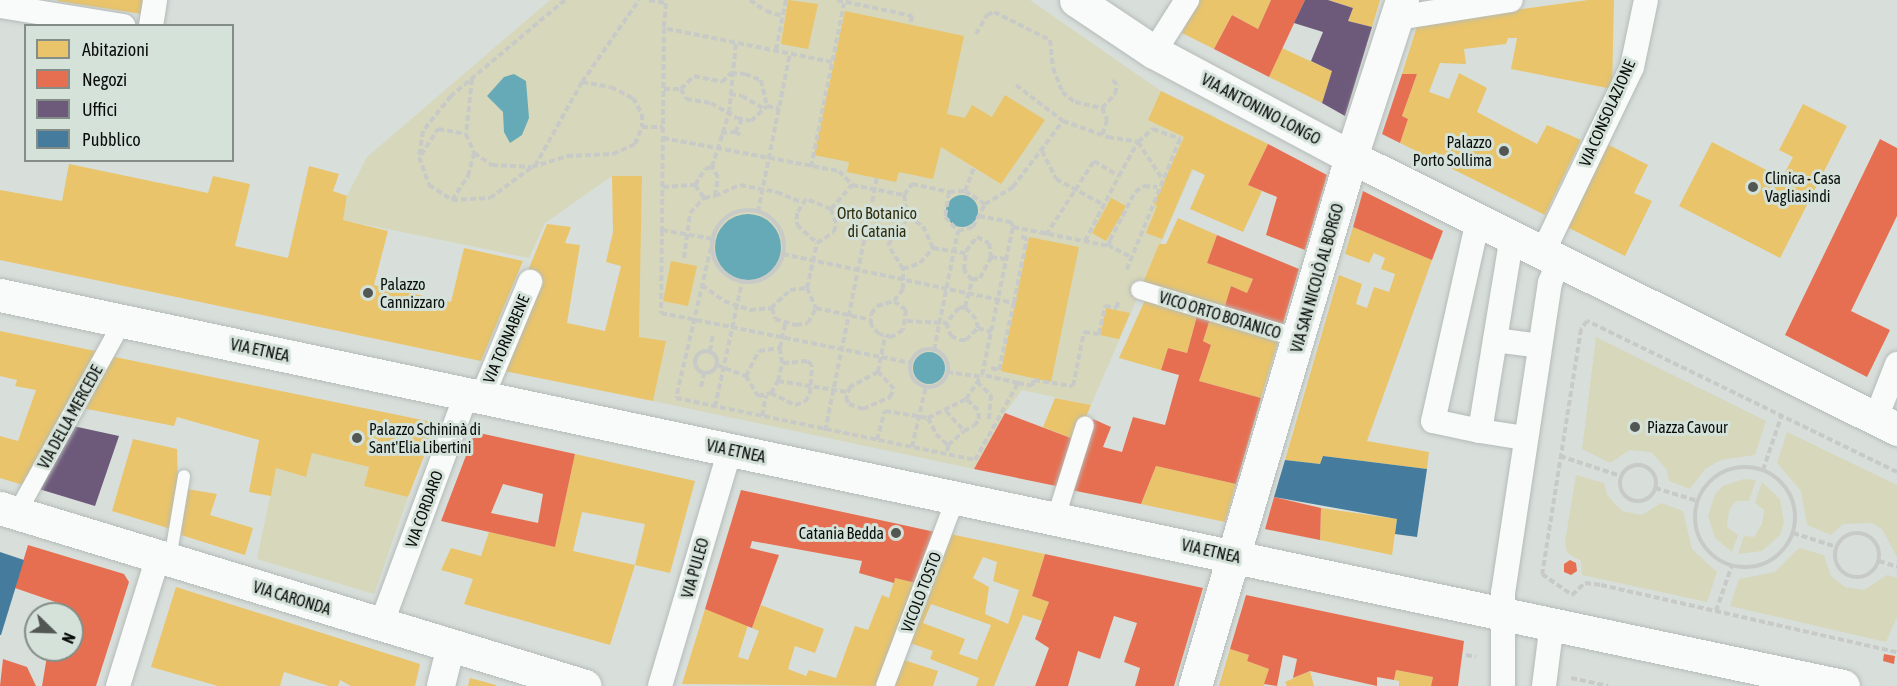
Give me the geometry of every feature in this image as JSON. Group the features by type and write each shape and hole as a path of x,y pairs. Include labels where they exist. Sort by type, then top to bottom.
{"main road":[{"name":"VIA ANTONINO LONGO","path":"1076,0 1154,52 1351,157 1887,423"},
{"name":"VIA SAN NICOLÒ AL BORGO","path":"1195,686 1300,339 1351,157 1400,9"},
{"name":"VIA ETNEA","path":"0,295 1056,517 1843,686"},
{"name":"VIA CARONDA","path":"8,511 585,686"}],"street":[{"path":"151,24 155,0"},
{"path":"1154,52 1187,0"},
{"path":"1400,9 1511,0"},
{"name":"VIA CONSOLAZIONE","path":"1503,686 1503,593 1550,283 1551,256 1557,221 1632,67 1646,0"},
{"path":"0,6 111,24"},
{"path":"1465,213 1467,269 1433,422 1525,438"},
{"path":"1480,430 1512,236"},
{"path":"1467,269 1504,282"},
{"name":"VIA TORNABENE","path":"474,395 530,282"},
{"name":"VICO ORTO BOTANICO","path":"1140,290 1300,339"},
{"name":"VIA DELLA MERCEDE","path":"8,511 123,321"},
{"path":"1495,340 1540,346"},
{"path":"1887,423 1888,387 1897,363"},
{"name":"VIA CORDARO","path":"381,625 474,395"},
{"path":"1056,517 1085,425"},
{"name":"VIA PULEO","path":"660,686 730,449"},
{"name":"VICOLO TOSTO","path":"885,686 956,497"},
{"path":"118,686 164,558"},
{"path":"1552,623 1554,681"},
{"path":"441,686 451,646"}],"lane":[{"path":"164,558 184,476"}],"path":[{"path":"565,0 451,96 423,131 419,157 429,185 452,200 490,198 533,167 567,156 613,154 635,144 642,128 642,114 633,98 611,87 582,82"},
{"path":"533,167 582,82 639,0"},
{"path":"650,0 666,3 661,313 911,363"},
{"path":"750,0 766,11 782,16"},
{"path":"776,50 786,0"},
{"path":"837,0 912,16 910,25"},
{"path":"811,167 844,3"},
{"path":"976,34 987,15 994,12 1018,27 1036,31 1050,40 1053,68 1062,92 1075,102 1102,108"},
{"path":"664,28 832,63"},
{"path":"716,196 718,177 712,167 716,148 729,113 731,73 736,43"},
{"path":"758,212 790,54"},
{"path":"664,89 681,89 694,76 722,82 731,73"},
{"path":"731,73 761,80 765,107"},
{"path":"472,79 466,134 474,153 492,165 533,167"},
{"path":"1102,108 1115,94 1117,84 1112,80"},
{"path":"1016,85 1063,121 1102,135 1138,142 1162,177"},
{"path":"681,89 686,99 711,103 742,119 751,121 765,107"},
{"path":"730,94 749,99 765,107 779,109"},
{"path":"1102,108 1107,120 1102,135"},
{"path":"735,132 742,119"},
{"path":"958,231 973,227 985,204 1013,187 1063,121"},
{"path":"642,128 663,127"},
{"path":"419,157 438,129 466,134"},
{"path":"1084,241 1138,142 1153,129 1180,139 1129,256 1125,274"},
{"path":"722,133 735,132 743,136"},
{"path":"663,138 839,171 852,185 904,195"},
{"path":"1041,150 1056,179 1076,187 1104,205"},
{"path":"452,200 468,176 474,153"},
{"path":"1046,235 1094,161 1119,176"},
{"path":"695,186 705,169 712,167"},
{"path":"965,191 974,168"},
{"path":"823,438 877,178"},
{"path":"894,301 906,310 907,321 898,334 885,336 875,330 871,320 877,306 894,301 903,289 903,269 888,245 908,217 904,195 912,184 949,192 965,191 985,204"},
{"path":"684,258 690,213 704,198 716,196 740,185 763,189 801,202 806,200 831,209"},
{"path":"831,209 852,185"},
{"path":"663,187 695,186"},
{"path":"695,186 704,198"},
{"path":"1108,246 1135,192 1144,186 1157,188"},
{"path":"949,192 945,217 958,231"},
{"path":"801,202 797,225 817,243"},
{"path":"816,308 807,288 817,243 834,232 836,223 831,209"},
{"path":"713,239 715,262 731,279 742,282 764,279 773,273 783,254 782,233 768,216 758,212 733,213 720,224 713,239 676,398 975,460 991,421 1018,383"},
{"path":"885,411 928,418 946,411 954,402 966,399 980,378 992,332 1013,227 1011,222 979,216"},
{"path":"908,217 923,226 933,248"},
{"path":"1013,227 1108,246 1129,256"},
{"path":"662,230 713,239"},
{"path":"934,350 958,231"},
{"path":"976,237 990,243 991,256 980,278 972,280 964,270 966,253 976,237"},
{"path":"991,368 999,370 1027,238 1022,237"},
{"path":"933,248 966,253"},
{"path":"903,269 920,263 933,248"},
{"path":"783,254 1014,303"},
{"path":"991,256 1006,259"},
{"path":"965,307 972,280"},
{"path":"716,407 742,282"},
{"path":"702,285 724,301 750,310 771,308 790,290 807,288"},
{"path":"947,372 1032,386 1034,380 1073,386 1084,332 1099,334 1106,306 1117,308 1121,291"},
{"path":"946,323 959,308 965,307"},
{"path":"965,307 976,319 978,328"},
{"path":"771,308 775,319 785,324 808,323 816,308"},
{"path":"816,308 871,320"},
{"path":"907,321 946,323"},
{"path":"1897,472 1587,321 1581,329 1542,574 1572,595 1585,582 1897,652"},
{"path":"946,323 951,336 960,340 966,340 978,328"},
{"path":"762,416 768,394 778,381 782,363 780,348 785,324"},
{"path":"978,328 992,332"},
{"path":"713,334 710,351 717,365"},
{"path":"778,381 847,392 878,372 885,336"},
{"path":"746,376 759,351 780,348"},
{"path":"922,350 934,350 943,356 947,372 937,385 926,386 912,376 911,363 922,350"},
{"path":"704,373 696,367 695,361 700,352 710,351"},
{"path":"685,359 695,361"},
{"path":"701,387 704,373 717,365 724,366 746,376 758,396 768,394 795,405 805,402 812,365 807,361 782,363"},
{"path":"847,392 849,405 856,409 881,404 894,389 878,372"},
{"path":"980,378 991,395 991,421"},
{"path":"912,447 926,386"},
{"path":"966,399 978,410 979,419"},
{"path":"877,440 885,411 881,404"},
{"path":"946,411 964,431"},
{"path":"1763,470 1780,417"},
{"path":"928,418 936,434 948,445"},
{"path":"947,454 948,445 979,419 991,421"},
{"path":"1560,456 1621,476"},
{"path":"1646,466 1654,476 1655,488 1644,500 1632,500 1620,488 1621,476 1628,467 1646,466"},
{"path":"1730,469 1763,470 1787,489 1794,503 1793,533 1775,557 1747,567 1732,565 1706,548 1698,535 1695,519 1698,501 1715,476 1730,469"},
{"path":"1655,488 1698,501"},
{"path":"1793,533 1837,547"},
{"path":"1853,534 1867,536 1878,546 1879,561 1871,573 1851,576 1836,562 1837,547 1853,534"},
{"path":"1879,561 1897,567"},
{"path":"1716,611 1732,565"},
{"path":"1554,681 1608,686"}],"green space":[{"name":"Orto Botanico di Catania","path":"550,0 1030,0 1161,91 1216,117 1091,405 1022,390 1005,413 974,469 653,401 666,341 639,337 642,176 612,176 545,223 529,258 343,220 347,196 367,157"},
{"path":"1596,337 1766,421 1755,455 1721,460 1705,469 1690,489 1669,481 1667,470 1651,452 1630,450 1610,463 1582,449"},
{"path":"1787,432 1897,485 1897,557 1882,529 1872,523 1843,524 1831,535 1807,525 1801,491 1777,463"},
{"path":"312,453 369,467 364,486 408,497 374,594 257,559 276,468 306,477"},
{"path":"1576,475 1604,483 1607,495 1622,511 1642,515 1661,503 1683,511 1692,549 1717,572 1707,602 1582,575 1581,561 1567,553 1565,542"},
{"path":"1744,479 1756,480 1749,501 1736,501 1729,510 1727,527 1738,535 1732,552 1715,538 1708,516 1715,494 1723,486"},
{"path":"1762,482 1780,499 1784,523 1780,535 1762,551 1738,554 1744,536 1754,537 1762,524 1764,510 1755,503"},
{"path":"1799,548 1824,555 1831,576 1845,587 1864,590 1887,575 1897,578 1897,617 1886,642 1730,606 1739,579 1775,572"}],"water":[{"path":"514,74 526,81 529,118 522,135 510,143 504,132 503,112 487,96 504,77"},
{"path":"962,195 973,200 978,211 973,222 962,227 951,222 946,211 951,200"},
{"path":"742,214 754,214 766,219 776,229 781,247 779,260 766,275 754,280 742,280 730,275 720,265 715,253 715,241 720,229 730,219"},
{"path":"929,352 940,357 945,368 940,379 929,384 918,379 913,368 918,357"}],"building: Abitazioni":[{"path":"143,0 142,14 57,1"},
{"path":"788,0 818,4 808,49 781,44"},
{"path":"1198,0 1271,0 1258,29 1232,15 1214,49 1182,33"},
{"path":"1329,0 1380,0 1372,27 1348,21 1353,8"},
{"path":"1588,0 1614,0 1612,89 1511,69 1517,38 1508,38 1506,44 1464,49 1466,64 1440,63 1429,92 1449,99 1459,73 1487,88 1477,112 1537,144 1547,125 1581,140 1545,215 1400,143 1408,119 1402,116 1417,74 1402,74 1418,23"},
{"path":"845,11 964,36 947,114 965,118 972,105 992,117 1005,95 1045,120 1001,184 941,147 933,179 899,172 896,182 847,172 849,162 814,155"},
{"path":"1282,48 1332,71 1322,103 1269,77"},
{"path":"1161,91 1268,144 1248,185 1262,191 1243,232 1190,209 1205,175 1192,169 1162,239 1146,233 1157,206 1154,204 1184,137 1148,120"},
{"name":"Clinica - Casa Vagliasindi","path":"1803,104 1847,126 1780,258 1679,206 1712,142 1782,178 1793,157 1779,150"},
{"path":"1607,144 1648,165 1634,193 1652,201 1625,256 1567,227"},
{"path":"69,164 208,193 213,176 250,184 235,246 288,258 309,166 339,174 333,191 347,196 343,220 388,231 374,285 451,302 464,248 523,261 481,361 0,260 0,190 62,201"},
{"path":"612,176 642,176 639,337 666,341 653,401 499,370 527,273 547,224 571,227 565,243 580,245 567,323 605,331 621,266 606,262 613,232"},
{"path":"1111,198 1126,206 1106,241 1092,233"},
{"path":"1178,218 1217,235 1207,263 1253,279 1247,293 1231,286 1224,309 1143,283 1159,244 1166,244"},
{"path":"1353,227 1432,260 1367,441 1429,452 1427,469 1323,456 1320,464 1285,460 1339,275 1362,284 1356,304 1367,308 1374,287 1389,292 1395,274 1381,269 1385,258 1374,253 1369,263 1345,254"},
{"path":"1029,237 1079,247 1051,382 1001,371"},
{"path":"671,261 697,266 688,306 663,301"},
{"path":"1145,300 1197,316 1187,353 1168,348 1161,370 1119,358"},
{"path":"1106,308 1130,313 1119,339 1100,335"},
{"path":"1210,319 1278,341 1261,398 1199,381 1211,345 1203,341"},
{"path":"0,331 100,352 23,485 0,478 0,436 18,441 36,390 15,386 17,380 0,376"},
{"path":"110,356 437,423 408,497 364,486 369,467 312,453 306,477 276,468 271,496 249,492 259,440 177,417 174,426 82,408"},
{"path":"1055,398 1091,405 1076,440 1043,427"},
{"path":"133,439 177,449 178,483 171,529 112,511"},
{"path":"575,454 695,481 670,573 635,565 610,645 464,604 473,579 441,570 451,548 481,556 489,532 555,547","holes":["582,512 645,524 635,565 573,551"]},
{"path":"1156,466 1236,484 1225,522 1141,504"},
{"path":"187,489 217,494 210,515 253,528 245,555 181,535"},
{"path":"1321,508 1397,519 1392,555 1320,540"},
{"path":"950,534 1045,554 1032,596 1049,602 1042,621 1023,615 994,686 976,686 979,678 930,659 933,651 910,643","holes":["983,557 997,562 993,581 1019,590 1008,624 985,614 989,587 973,578","931,604 991,625 977,660 959,654 965,639 923,623"]},
{"path":"895,578 916,583 878,686 682,684 705,609 748,625 738,657 748,660 759,631 752,628 761,605 824,629 815,653 795,646 788,669 806,676 809,670 836,678 855,626 868,630 882,595 889,598"},
{"path":"176,587 420,664 415,686 351,686 340,680 338,686 329,686 284,672 280,686 218,686 151,667"},
{"path":"1230,649 1249,655 1247,661 1269,669 1264,686 1219,686"},
{"path":"904,660 938,671 933,686 894,686"},
{"path":"1396,670 1433,677 1431,686 1399,686 1399,681 1394,680"},
{"path":"1310,671 1314,686 1287,686 1285,682"},
{"path":"470,678 496,685 496,686 468,686"}],"building: Negozi":[{"path":"1271,0 1305,0 1269,77 1214,49 1232,15 1258,29"},
{"path":"1402,74 1417,74 1402,116 1408,119 1400,143 1382,134"},
{"path":"1880,139 1897,148 1897,216 1851,311 1890,330 1867,377 1785,335"},
{"path":"1268,144 1327,175 1305,250 1266,235 1277,197 1248,185"},
{"path":"1363,191 1443,231 1432,260 1353,227"},
{"path":"1217,235 1299,269 1282,327 1224,309 1231,286 1247,293 1253,279 1207,263"},
{"path":"1197,316 1210,319 1203,341 1211,345 1199,381 1261,398 1236,484 1156,466 1141,504 1071,490 1093,419 1111,427 1103,447 1122,452 1133,417 1165,425 1179,375 1161,370 1168,348 1187,353"},
{"path":"1005,413 1076,440 1061,487 974,469"},
{"path":"475,432 575,454 555,547 441,521","holes":["503,484 543,494 538,523 491,513"]},
{"path":"741,490 935,532 916,583 895,578 894,583 859,573 862,561 752,541 750,548 779,555 752,628 705,609"},
{"path":"1274,497 1321,508 1320,540 1265,529"},
{"path":"28,545 124,574 129,582 96,686 42,686 46,662 84,662 84,602 55,602 15,588"},
{"path":"1045,554 1203,588 1174,686 1135,686 1140,668 1124,662 1137,623 1114,616 1100,659 1078,651 1068,686 1035,686 1049,648 1035,639 1049,602 1032,596"},
{"path":"1570,560 1576,563 1577,571 1571,575 1564,572 1564,564"},
{"path":"1246,595 1464,641 1458,686 1431,686 1433,677 1396,670 1394,680 1377,677 1377,686 1310,671 1293,678 1297,659 1283,655 1277,686 1264,684 1269,669 1247,661 1249,655 1230,649"},
{"path":"1884,654 1895,656 1894,664 1883,661"},
{"path":"3,659 27,667 36,686 0,686"}],"building: Uffici":[{"path":"1305,0 1328,0 1353,8 1348,21 1372,27 1345,116 1322,103 1332,71 1311,61 1323,32 1294,23"},
{"path":"73,426 119,436 95,506 39,489"}],"building: Pubblico":[{"path":"1323,456 1427,469 1417,537 1395,534 1397,519 1274,497 1285,460 1320,464"},
{"path":"0,552 24,560 1,635 0,635"}],"place":[{"name":"Palazzo Porto Sollima","path":"1504,151"},
{"name":"Clinica - Casa Vagliasindi","path":"1753,187"},
{"name":"Palazzo Cannizzaro","path":"368,293"},
{"name":"Piazza Cavour","path":"1635,427"},
{"name":"Palazzo Schininà di Sant'Elia Libertini","path":"357,438"},
{"name":"Catania Bedda","path":"896,533"}]}
